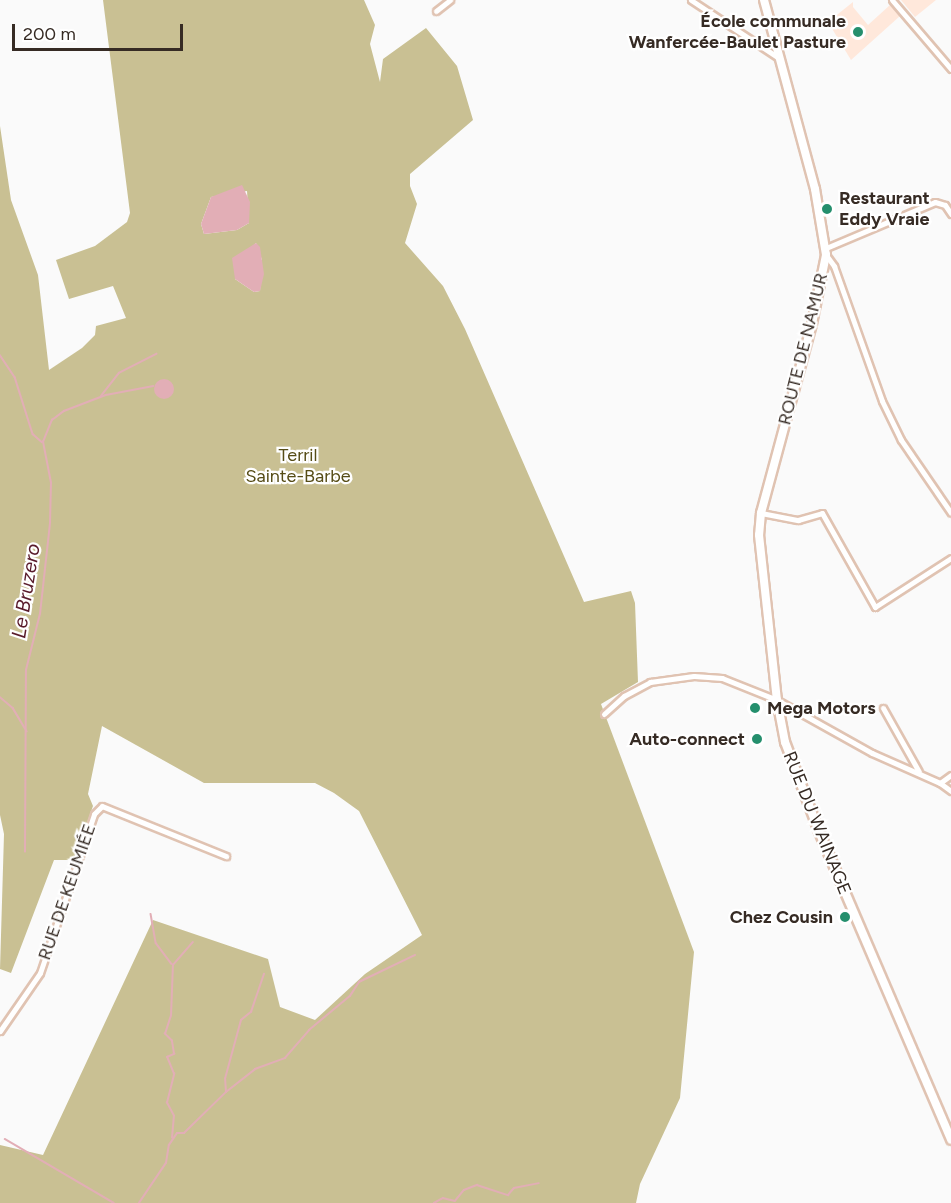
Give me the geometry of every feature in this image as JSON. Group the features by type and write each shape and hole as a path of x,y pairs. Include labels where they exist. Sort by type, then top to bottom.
{"main road":[{"name":"ROUTE DE NAMUR","path":"764,0 815,189 826,251 812,324 761,513 759,535 769,630"},
{"name":"RUE DU WAINAGE","path":"769,630 777,700 785,742 818,829 951,1140"}],"street":[{"path":"436,11 450,0"},
{"path":"691,0 779,58"},
{"path":"892,0 951,69"},
{"path":"951,214 945,205 935,202 826,251 834,266 851,321 891,420 951,513"},
{"path":"761,513 798,520 822,513 875,608 951,558"},
{"path":"604,714 638,687 694,676 722,678 777,700 872,753 920,773 951,791"},
{"path":"883,708 920,773"},
{"path":"940,783 951,775"},
{"name":"RUE DE KEUMIÉE","path":"0,1031 39,973 94,814 102,806 226,856"}],"shaded area":[{"path":"901,0 936,0 915,17"},
{"name":"École communale Wanfercée-Baulet Pasture","path":"853,2 853,7 868,25 890,5 900,16 851,60 828,22"},
{"path":"242,185 250,202 249,223 237,230 204,234 201,224 211,197"},
{"path":"256,243 260,247 264,274 260,291 254,292 235,279 232,258"},
{"path":"160,379 168,379 174,385 174,393 168,399 160,399 154,393 154,385"}],"green space":[{"name":"Terril Sainte-Barbe","path":"103,0 364,0 375,25 370,44 380,82 383,59 426,28 457,66 473,120 410,174 410,186 417,204 405,243 443,286 465,329 584,602 631,591 635,603 638,682 601,704 694,952 680,1098 640,1184 636,1203 0,1203 0,1145 43,1155 153,920 268,959 280,1007 315,1020 365,974 422,935 359,811 334,793 315,783 204,783 102,726 88,794 93,806 74,860 54,860 11,973 0,969 4,834 0,815 0,126 11,200 38,275 49,370 82,348 95,335 96,326 126,318 113,286 69,299 56,260 95,246 127,222 130,213","holes":["247,191 249,223 237,230 204,234 201,224 211,197","256,243 262,260 260,291 254,292 235,279 235,265"]}],"waterway":[{"path":"101,396 119,373 156,354"},
{"path":"0,355 15,377 33,434 42,442"},
{"path":"43,442 52,420 64,411 106,395 153,386"},
{"name":"Le Bruzero","path":"25,852 26,670 40,614 50,523 51,483 43,442"},
{"path":"0,697 13,708 27,731"},
{"path":"151,914 156,943 172,964"},
{"path":"172,1138 174,1116 167,1103 174,1074 167,1057 174,1054 172,1041 165,1034 171,1016 173,965 193,942"},
{"path":"226,1092 255,1069 285,1058 309,1030 350,996 359,982 415,955"},
{"path":"139,1203 166,1163 169,1145 177,1133 184,1133 226,1092 225,1079 241,1020 251,1012 264,974"},
{"path":"5,1139 114,1203"},
{"path":"434,1203 443,1198 455,1201 464,1190 477,1185 508,1195 514,1188 539,1183"}],"place":[{"name":"École communale Wanfercée-Baulet Pasture","path":"858,32"},
{"name":"Restaurant Eddy Vraie","path":"827,209"},
{"name":"Mega Motors","path":"755,708"},
{"name":"Auto-connect","path":"757,739"},
{"name":"Chez Cousin","path":"845,917"}]}
